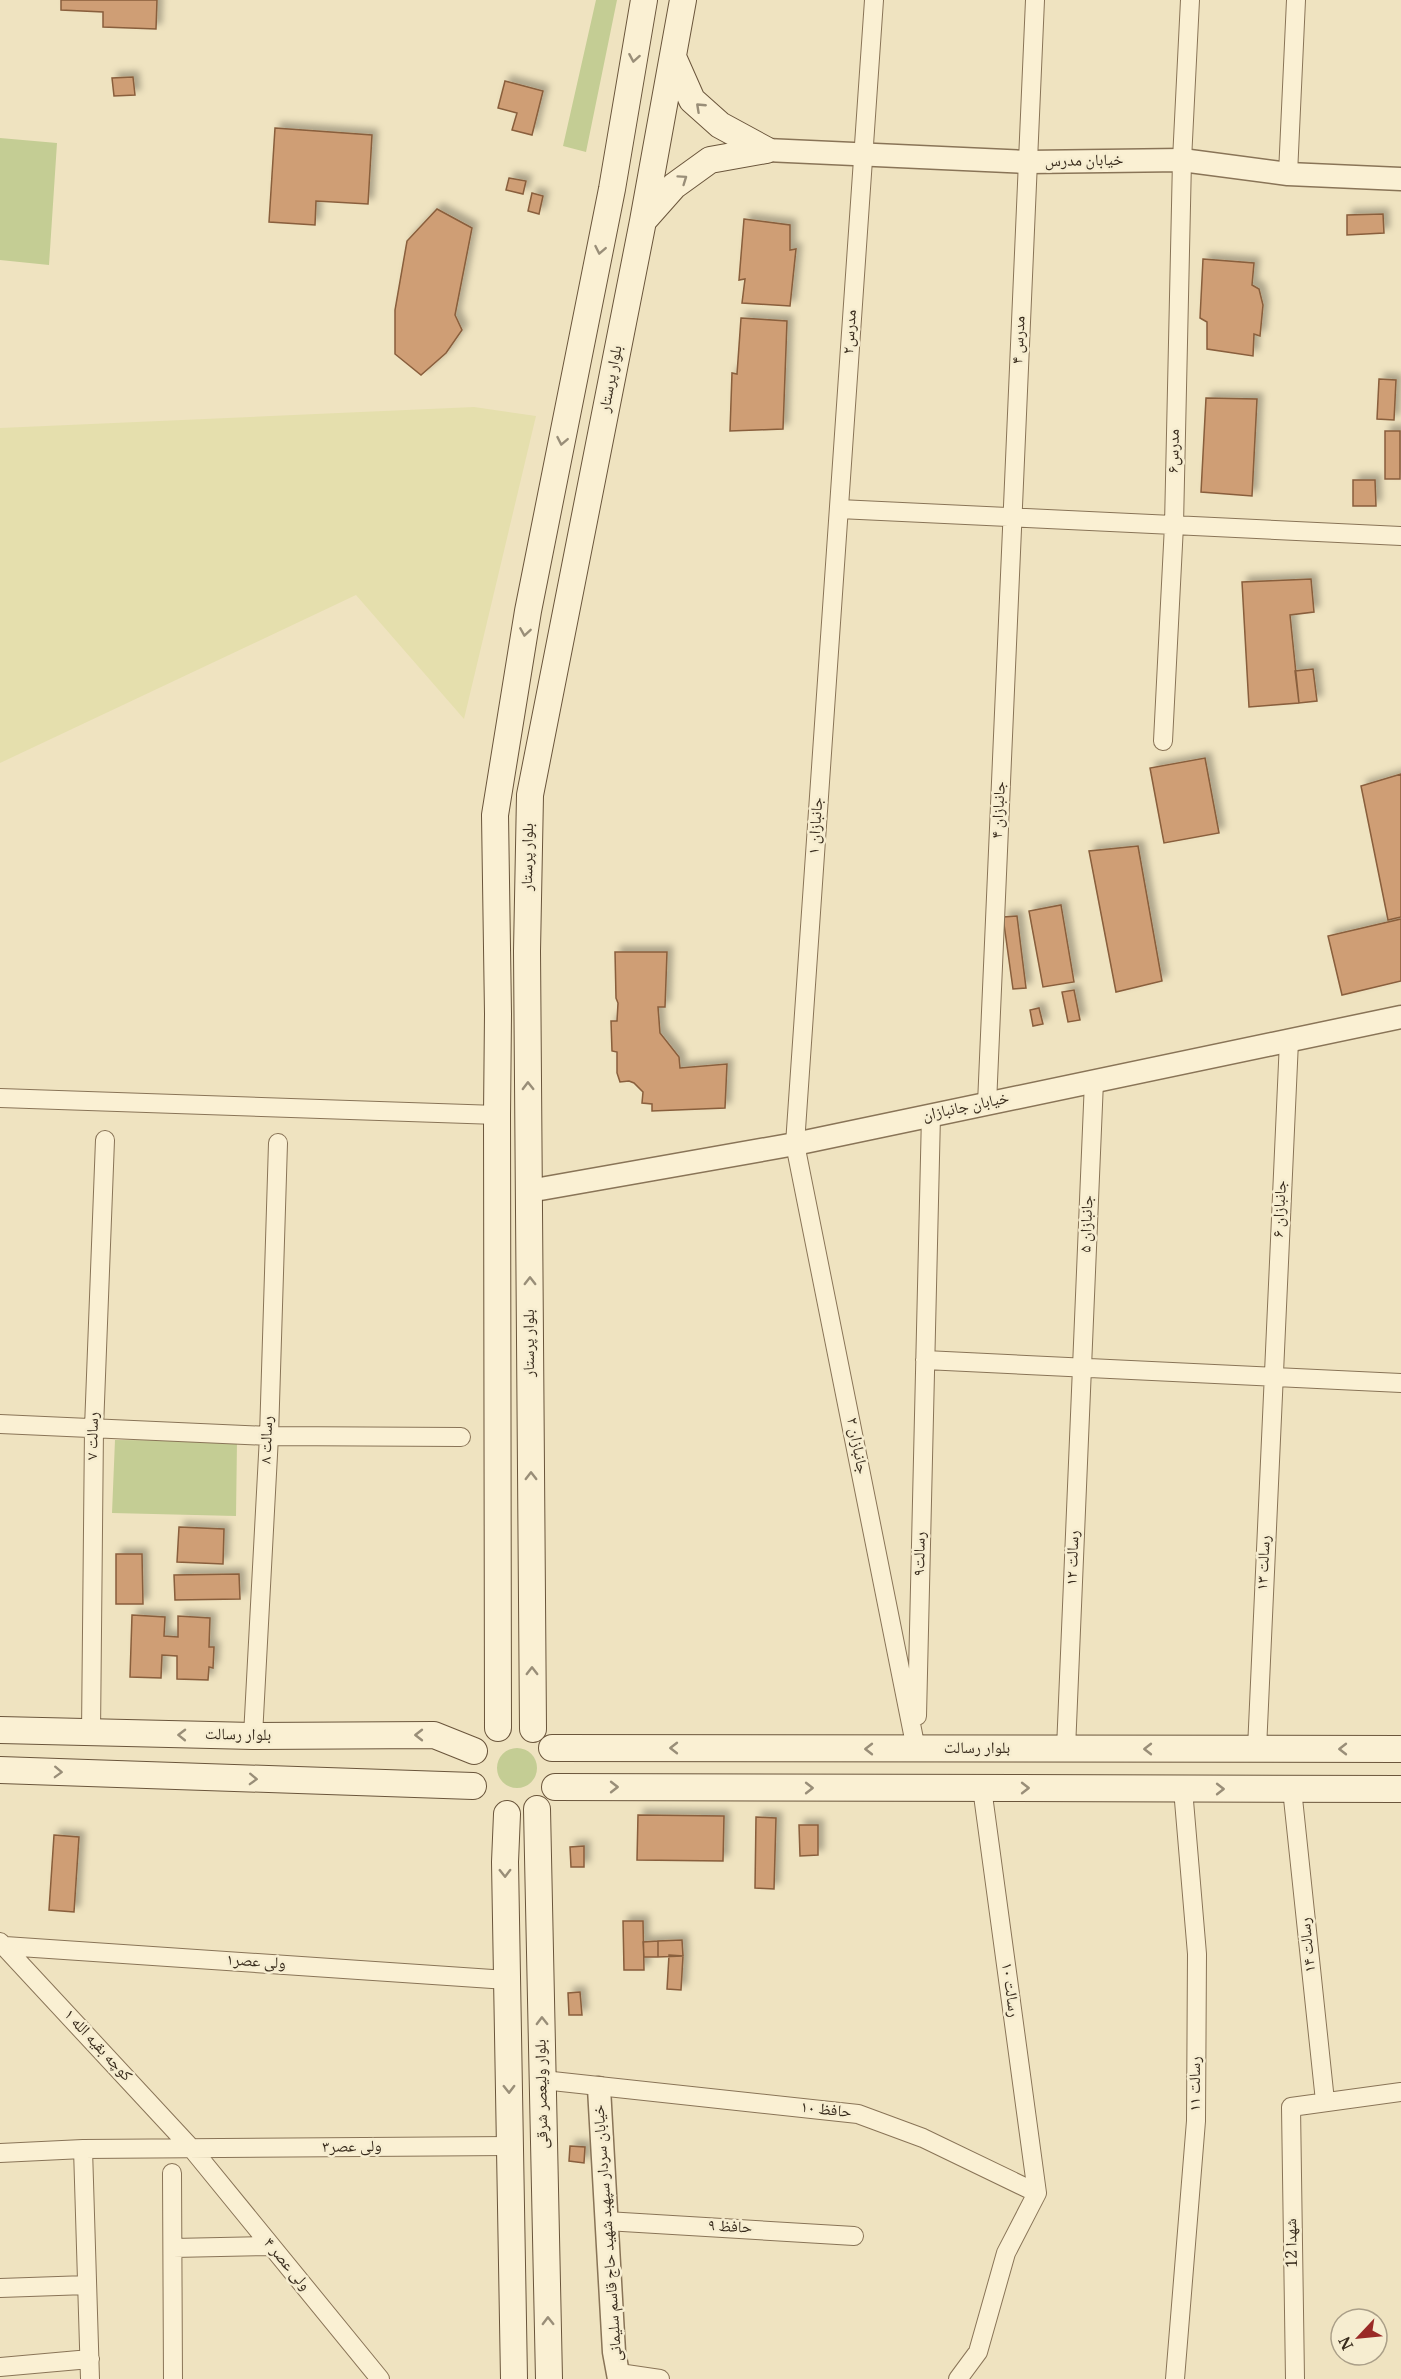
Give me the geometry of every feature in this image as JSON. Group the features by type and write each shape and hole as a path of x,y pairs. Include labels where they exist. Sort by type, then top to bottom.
{"main road":[{"name":"بلوار پرستار","path":"498,1728 496,1115 498,1014 495,815 528,611 612,189 644,0"},
{"name":"بلوار پرستار","path":"533,1729 528,1026 530,795 643,221 683,0"},
{"path":"673,57 693,100 720,125 766,150"},
{"path":"643,221 674,186 710,160 766,150"},
{"path":"498,1014 509,1015 528,1026"},
{"path":"516,1725 533,1729 547,1739 556,1754 559,1770 555,1787 537,1809 507,1814 483,1801 473,1786 470,1768 474,1751 484,1737 498,1728 516,1725"},
{"name":"بلوار رسالت","path":"0,1730 253,1736 434,1735 474,1751"},
{"name":"بلوار رسالت","path":"552,1748 1401,1749"},
{"path":"0,1770 473,1786"},
{"path":"555,1787 1401,1789"},
{"name":"بلوار ولیعصر شرقی","path":"537,1809 549,2379"},
{"name":"بلوار ولیعصر شرقی","path":"507,1814 505,1862 514,2379"}],"street":[{"name":"مدرس۲","path":"839,509 874,0"},
{"name":"مدرس ۴","path":"1013,517 1035,0"},
{"name":"مدرس۶","path":"1163,741 1174,525 1182,160 1190,0"},
{"path":"1288,174 1296,0"},
{"name":"خیابان مدرس","path":"766,150 1028,162 1182,160 1288,174 1401,179"},
{"path":"839,509 1401,536"},
{"name":"جانبازان ۱","path":"795,1144 839,509"},
{"name":"جانبازان ۴","path":"987,1104 1013,517"},
{"name":"خیابان جانبازان","path":"529,1191 795,1144 1401,1017"},
{"name":"جانبازان ۶","path":"1274,1377 1289,1041"},
{"name":"جانبازان ۵","path":"1082,1368 1094,1081"},
{"path":"0,1098 496,1115"},
{"name":"رسالت۹","path":"916,1749 931,1115"},
{"name":"رسالت ۷","path":"91,1733 94,1428 105,1140"},
{"name":"رسالت ۸","path":"253,1736 269,1436 278,1143"},
{"name":"جانبازان ۲","path":"795,1144 916,1749"},
{"path":"926,1360 1401,1383"},
{"name":"رسالت ۱۲","path":"1066,1749 1082,1368"},
{"name":"رسالت ۱۳","path":"1257,1749 1274,1377"},
{"path":"0,1424 269,1436 461,1437"},
{"name":"رسالت ۱۰","path":"982,1788 1037,2193"},
{"name":"رسالت ۱۱","path":"1175,2379 1196,2121 1197,1954 1183,1789"},
{"name":"رسالت ۱۴","path":"1293,1789 1325,2101"},
{"name":"ولی عصر۱","path":"2,1944 507,1980"},
{"name":"کوچه بقیه الله ۱","path":"2,1944 193,2150"},
{"name":"حافظ ۱۰","path":"543,2080 599,2088 858,2114 923,2138 1037,2193"},
{"name":"خیابان سردار سپهبد شهید حاج قاسم سلیمانی","path":"599,2088 614,2352 619,2376"},
{"path":"1325,2101 1401,2092"},
{"name":"شهدا 12","path":"1295,2379 1291,2107 1325,2101"},
{"name":"ولی عصر۳","path":"0,2153 83,2149 510,2146"},
{"path":"83,2149 90,2379"},
{"name":"ولی عصر ۴","path":"193,2150 270,2246 376,2371 380,2379"},
{"path":"172,2173 173,2379"},
{"path":"958,2379 978,2352 1006,2253 1037,2193"},
{"name":"حافظ ۹","path":"606,2221 854,2236"},
{"path":"173,2248 270,2246"},
{"path":"0,2288 87,2285"},
{"path":"0,2367 90,2359"},
{"path":"619,2376 660,2379"}],"shaded area":[{"path":"474,407 536,416 464,719 356,595 0,763 0,428"}],"green space":[{"path":"596,0 617,0 586,152 563,146"},
{"path":"0,138 57,143 49,265 0,260"},
{"path":"115,1440 237,1441 236,1516 112,1513"},
{"path":"517,1748 531,1754 537,1768 531,1782 517,1788 503,1782 497,1768 503,1754"}],"building":[{"path":"61,0 157,0 156,29 103,27 103,12 61,10"},
{"path":"133,77 135,95 114,96 112,78"},
{"path":"505,81 543,91 532,135 512,130 517,113 498,108"},
{"path":"275,128 372,135 368,204 316,201 315,225 269,222"},
{"path":"509,178 526,181 523,194 506,190"},
{"path":"532,193 543,196 539,214 528,211"},
{"path":"437,209 472,228 455,315 462,330 446,353 421,375 395,354 395,310 407,241"},
{"path":"1383,214 1384,233 1347,235 1347,215"},
{"path":"744,219 790,225 790,250 796,249 790,306 742,303 745,279 739,280"},
{"path":"1203,259 1254,263 1252,285 1259,289 1263,305 1260,336 1254,334 1253,356 1207,349 1207,322 1200,318"},
{"path":"741,318 787,321 783,429 730,431 732,373 737,374"},
{"path":"1379,379 1396,380 1394,420 1377,419"},
{"path":"1206,398 1257,399 1252,496 1201,492"},
{"path":"1385,431 1400,431 1400,479 1385,479"},
{"path":"1353,480 1375,480 1376,506 1353,506"},
{"path":"1311,579 1314,612 1290,615 1299,703 1249,707 1242,582"},
{"path":"1313,669 1317,701 1299,703 1295,671"},
{"path":"1205,758 1219,833 1164,843 1150,768"},
{"path":"1401,774 1401,917 1388,920 1361,786"},
{"path":"1138,846 1162,981 1116,992 1089,851"},
{"path":"1061,905 1074,982 1043,987 1029,911"},
{"path":"1017,916 1026,988 1013,989 1003,917"},
{"path":"1401,919 1401,981 1342,995 1328,936"},
{"path":"615,952 667,952 665,1007 658,1007 660,1033 679,1057 680,1068 727,1064 725,1108 652,1111 652,1104 642,1103 643,1092 634,1083 620,1082 617,1073 617,1052 612,1051 611,1021 617,1021 618,1003"},
{"path":"1074,990 1080,1020 1068,1022 1062,992"},
{"path":"1039,1008 1043,1024 1033,1026 1030,1010"},
{"path":"179,1527 224,1529 223,1564 177,1562"},
{"path":"116,1554 142,1554 143,1604 116,1604"},
{"path":"239,1574 240,1599 175,1600 174,1575"},
{"path":"132,1615 165,1617 164,1636 178,1637 178,1616 210,1618 209,1647 214,1647 213,1668 209,1667 208,1680 177,1679 177,1656 162,1655 161,1678 130,1677"},
{"path":"638,1815 724,1816 723,1861 637,1860"},
{"path":"756,1817 776,1818 774,1889 755,1888"},
{"path":"799,1825 818,1825 818,1855 800,1856"},
{"path":"54,1835 79,1837 74,1912 49,1910"},
{"path":"584,1846 584,1867 571,1867 570,1847"},
{"path":"623,1921 643,1921 644,1970 624,1970"},
{"path":"682,1940 683,1956 658,1957 658,1941"},
{"path":"658,1941 658,1957 644,1957 643,1942"},
{"path":"669,1955 683,1956 681,1990 667,1989"},
{"path":"580,1992 582,2015 569,2015 568,1993"},
{"path":"570,2146 585,2147 584,2163 569,2161"}]}
